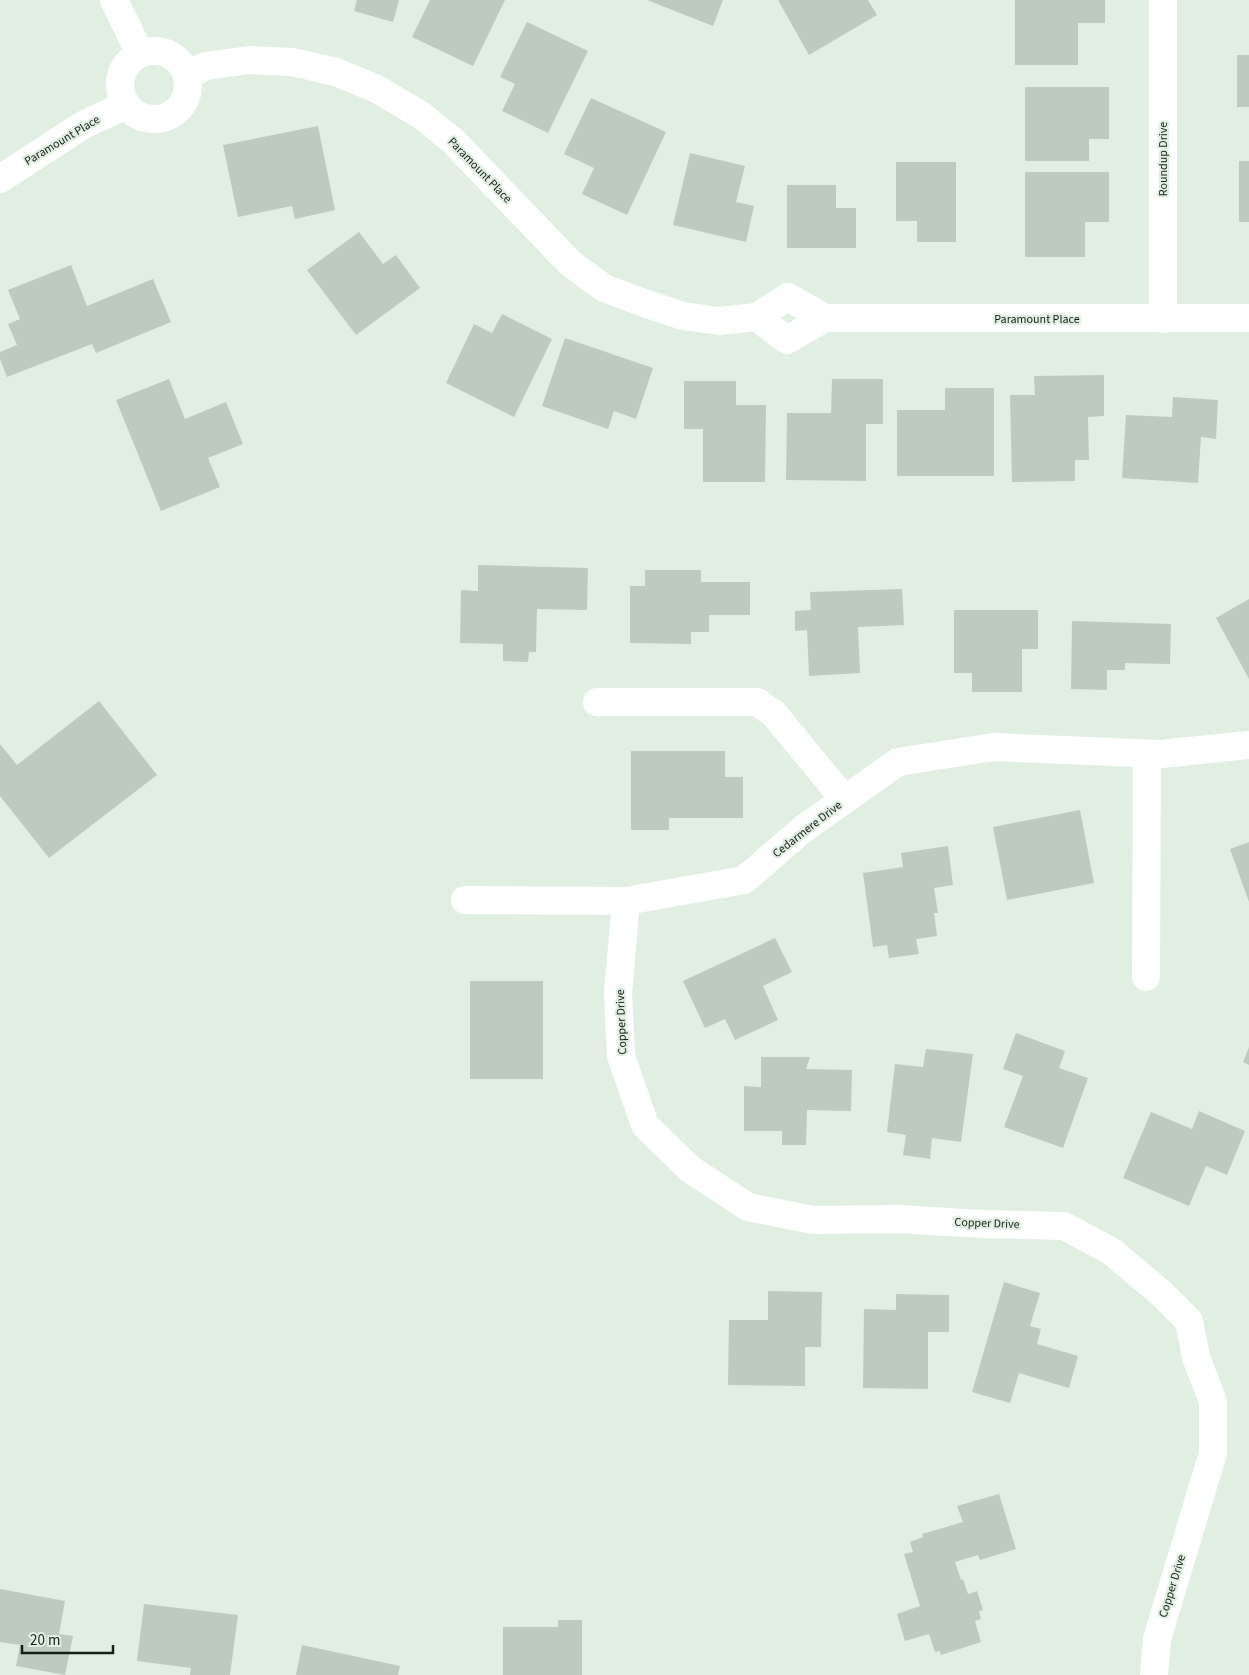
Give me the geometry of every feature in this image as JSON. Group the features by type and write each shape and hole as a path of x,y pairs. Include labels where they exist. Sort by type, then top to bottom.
{"street":[{"path":"114,0 140,54"},
{"name":"Roundup Drive","path":"1163,0 1163,319"},
{"path":"151,51 162,52 173,57 181,64 186,75 188,86 186,98 180,108 171,115 161,119 150,120 130,110 120,91 120,80 130,60 140,54 151,51"},
{"name":"Paramount Place","path":"186,75 206,66 250,60 292,62 336,72 377,89 421,115 453,141 570,263 604,288 683,316 719,321 756,317 788,297 825,318 1249,318"},
{"name":"Paramount Place","path":"0,179 83,125 126,105"},
{"path":"756,317 787,340 825,318"},
{"path":"597,702 757,702 774,714 845,800"},
{"name":"Cedarmere Drive","path":"464,900 626,901 744,880 803,830 898,762 993,747 1161,754 1249,745"},
{"path":"1146,977 1147,754"},
{"name":"Copper Drive","path":"626,901 618,993 621,1056 645,1125 690,1169 748,1207 813,1220 898,1219 1064,1226 1111,1252 1162,1294 1189,1321 1196,1357 1213,1402 1213,1453 1157,1639 1154,1675"}],"building":[{"path":"357,0 399,0 393,22 354,11"},
{"path":"430,0 505,0 473,66 412,37"},
{"path":"647,0 723,0 713,26"},
{"path":"778,0 868,0 877,15 809,55"},
{"path":"1015,0 1105,0 1105,23 1078,23 1078,65 1015,65"},
{"path":"527,22 588,51 548,133 502,111 515,84 500,77"},
{"path":"1237,55 1249,55 1249,107 1237,107"},
{"path":"1025,87 1109,87 1109,139 1089,139 1089,161 1025,161"},
{"path":"591,98 666,132 627,215 582,194 594,168 564,154"},
{"path":"318,126 335,210 295,219 292,206 238,217 223,145"},
{"path":"690,153 745,166 736,202 754,206 746,242 673,225"},
{"path":"1239,161 1249,161 1249,222 1239,222"},
{"path":"896,162 956,162 956,242 917,242 917,221 896,221"},
{"path":"1025,172 1109,172 1109,222 1085,222 1085,257 1025,257"},
{"path":"787,185 836,185 836,208 856,208 856,248 787,248"},
{"path":"359,232 383,264 396,255 420,288 356,335 307,270"},
{"path":"71,265 87,306 153,279 171,322 96,353 92,344 7,377 0,359 0,352 17,345 8,324 20,319 8,290"},
{"path":"502,314 552,339 514,417 446,383 474,324 492,333"},
{"path":"565,338 653,368 636,419 614,411 608,429 542,406"},
{"path":"1104,375 1104,416 1088,417 1089,460 1075,460 1075,481 1012,482 1010,395 1035,395 1034,376"},
{"path":"169,379 185,419 226,402 243,444 208,458 220,487 161,511 116,400"},
{"path":"832,379 883,379 883,424 866,424 866,481 786,480 787,413 831,413"},
{"path":"684,381 736,381 736,405 766,405 765,482 703,482 703,429 684,429"},
{"path":"945,388 994,388 994,476 897,476 897,410 945,410"},
{"path":"1173,397 1218,400 1216,439 1201,437 1198,483 1122,478 1126,415 1172,417"},
{"path":"478,565 588,568 587,610 537,609 536,652 529,652 528,662 503,661 503,644 460,643 461,590 478,591"},
{"path":"645,570 701,570 701,582 750,582 750,615 709,615 709,632 691,632 691,644 630,643 630,586 645,586"},
{"path":"902,589 904,625 858,627 860,673 809,676 807,630 795,631 795,611 811,610 810,592"},
{"path":"1249,599 1249,679 1216,618"},
{"path":"954,610 1038,610 1038,649 1022,649 1022,692 972,692 972,673 954,673"},
{"path":"1072,621 1171,624 1170,664 1125,663 1125,670 1107,670 1107,690 1071,689"},
{"path":"99,701 157,775 49,858 0,796 0,744 17,765"},
{"path":"631,751 725,751 725,777 743,777 743,818 669,818 669,830 631,830"},
{"path":"1080,810 1094,883 1007,900 993,827"},
{"path":"1249,842 1249,902 1230,849"},
{"path":"948,846 953,885 934,888 938,913 934,913 937,936 916,939 919,954 889,958 887,945 873,947 863,873 903,867 901,853"},
{"path":"775,938 792,972 763,986 778,1020 735,1040 725,1019 705,1028 683,981"},
{"path":"470,981 543,981 543,1079 470,1079"},
{"path":"1016,1033 1065,1051 1059,1068 1088,1078 1063,1148 1004,1127 1023,1076 1003,1069"},
{"path":"1249,1047 1249,1065 1243,1062"},
{"path":"926,1049 973,1054 961,1142 932,1138 930,1159 903,1155 906,1135 887,1132 895,1064 923,1067"},
{"path":"761,1057 810,1057 806,1069 852,1070 851,1111 807,1110 806,1145 782,1145 782,1131 744,1131 744,1086 761,1087"},
{"path":"1199,1111 1245,1131 1227,1175 1206,1166 1189,1206 1123,1178 1151,1112 1192,1129"},
{"path":"1004,1282 1040,1293 1030,1326 1041,1329 1037,1344 1078,1356 1069,1388 1019,1373 1010,1403 972,1392"},
{"path":"768,1291 822,1292 821,1347 805,1347 805,1386 728,1385 729,1320 768,1320"},
{"path":"896,1294 949,1295 949,1332 928,1332 928,1389 863,1388 864,1309 896,1310"},
{"path":"999,1494 1016,1549 980,1560 978,1555 955,1562 968,1594 977,1591 983,1610 979,1611 981,1619 975,1621 981,1642 941,1655 940,1651 935,1652 929,1634 905,1641 897,1614 920,1606 904,1554 913,1552 910,1542 923,1537 922,1534 963,1522 957,1506"},
{"path":"0,1589 65,1601 59,1634 73,1636 65,1675 16,1666 20,1645 0,1642"},
{"path":"144,1604 238,1615 230,1675 190,1675 191,1668 137,1661"},
{"path":"558,1620 582,1620 582,1675 503,1675 503,1627 558,1627"},
{"path":"302,1645 400,1666 398,1675 296,1675"}]}
